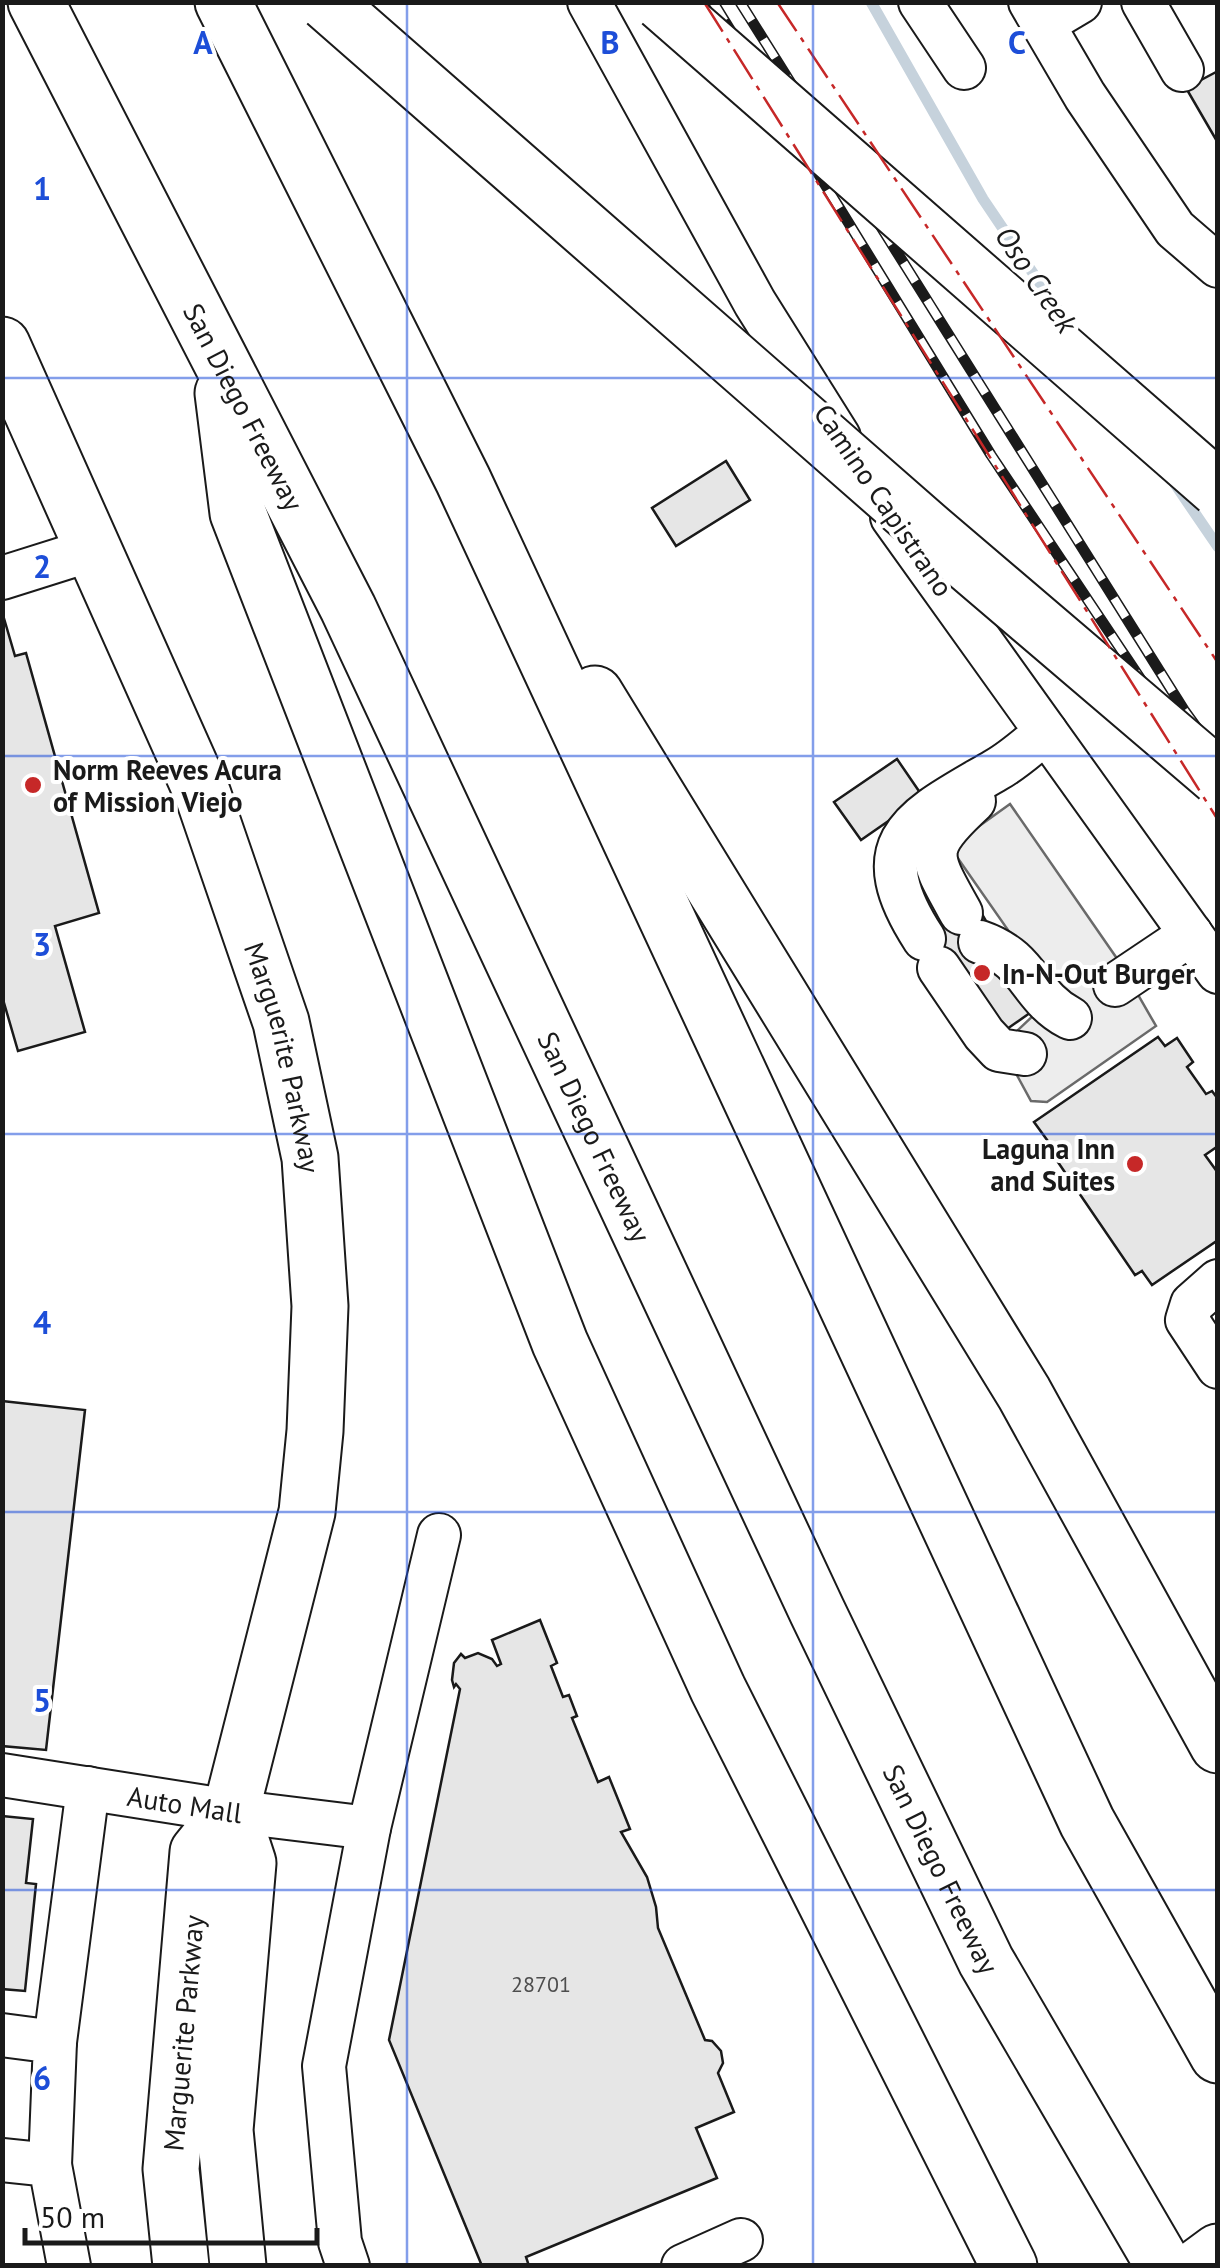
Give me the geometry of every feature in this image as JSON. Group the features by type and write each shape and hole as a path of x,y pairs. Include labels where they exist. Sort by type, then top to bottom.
{"main road":[{"name":"San Diego Freeway","path":"36,2 348,608 817,1612 986,1961 1164,2266"},
{"path":"223,2 463,480 1087,1822 1218,2055"},
{"path":"326,2 925,527 1218,777"},
{"path":"661,2 1218,490"},
{"name":"Marguerite Parkway","path":"2,345 203,795 281,1022 310,1158 320,1306 307,1512 232,1811 198,1852 171,2169 180,2265"},
{"path":"219,360 238,512 560,1342 718,1689 1009,2266"},
{"path":"463,480 1024,1393 1218,1745"},
{"name":"Marguerite Parkway","path":"232,1811 248,1863 225,2130 237,2259"},
{"path":"1199,2266 1218,2252"}],"street":[{"name":"Camino Capistrano","path":"590,2 755,303 882,504 1218,972"},
{"path":"920,2 964,68"},
{"path":"1080,2 1036,13 1085,96 1176,230 1218,266"},
{"path":"1143,2 1182,70"},
{"path":"2,578 94,549"},
{"path":"1025,1054 999,1050 984,1034 905,908 895,879 897,852 905,832 923,814 998,769 1046,732"},
{"path":"998,769 978,798 938,837 935,859 971,927 1014,958 1050,1008 1070,1018"},
{"path":"1114,985 1191,934"},
{"path":"1218,1281 1192,1304 1187,1320 1218,1366"},
{"path":"348,2266 340,2242 324,2066 368,1828 439,1535"},
{"name":"Auto Mall","path":"2,1775 368,1828"},
{"path":"70,2266 50,2166 55,2042 88,1788"},
{"path":"2,2034 55,2042"},
{"path":"2,2160 50,2166"},
{"path":"683,2266 740,2240"},
{"path":"180,2265 237,2259"}],"shaded area":[{"path":"1010,804 1118,960 1156,1026 1047,1102 1031,1101 1001,1046 1054,996 950,847"}],"building":[{"path":"1218,71 1218,143 1186,88"},
{"path":"726,461 750,500 676,546 652,508"},
{"name":"Norm Reeves Acura of Mission Viejo","path":"3,615 15,656 26,653 99,913 55,926 85,1032 18,1051 2,996"},
{"path":"897,759 923,797 861,840 834,802"},
{"name":"In-N-Out Burger","path":"976,904 1037,1008 1007,1029 929,975 911,948"},
{"name":"Laguna Inn and Suites","path":"1158,1037 1165,1046 1177,1038 1193,1062 1187,1067 1206,1094 1212,1091 1218,1099 1218,1146 1205,1155 1218,1173 1218,1240 1152,1285 1142,1271 1135,1275 1034,1122"},
{"path":"2,1401 85,1410 46,1750 2,1746"},
{"path":"540,1620 557,1663 551,1666 563,1697 569,1695 577,1716 572,1718 598,1782 609,1777 630,1829 621,1832 647,1877 658,1928 705,2040 712,2041 721,2051 723,2063 718,2073 734,2112 696,2128 717,2178 526,2257 529,2266 482,2266 389,2040 460,1689 456,1684 454,1687 452,1680 454,1663 461,1654 465,1658 478,1653 497,1666 501,1664 492,1640"},
{"path":"2,1816 33,1819 26,1883 36,1884 25,1991 2,1989"}],"waterway":[{"name":"Oso Creek","path":"871,2 983,199 1070,328"},
{"name":"Oso Creek","path":"1175,484 1218,547"}],"railway":[{"path":"713,2 991,455 1218,795"},
{"path":"740,2 1184,710 1218,757"}],"power":[{"path":"704,2 1218,820"},
{"path":"777,2 1218,663"}],"place":[{"name":"Norm Reeves Acura of Mission Viejo","path":"33,785"},
{"name":"In-N-Out Burger","path":"982,973"},
{"name":"Laguna Inn and Suites","path":"1135,1164"}]}
